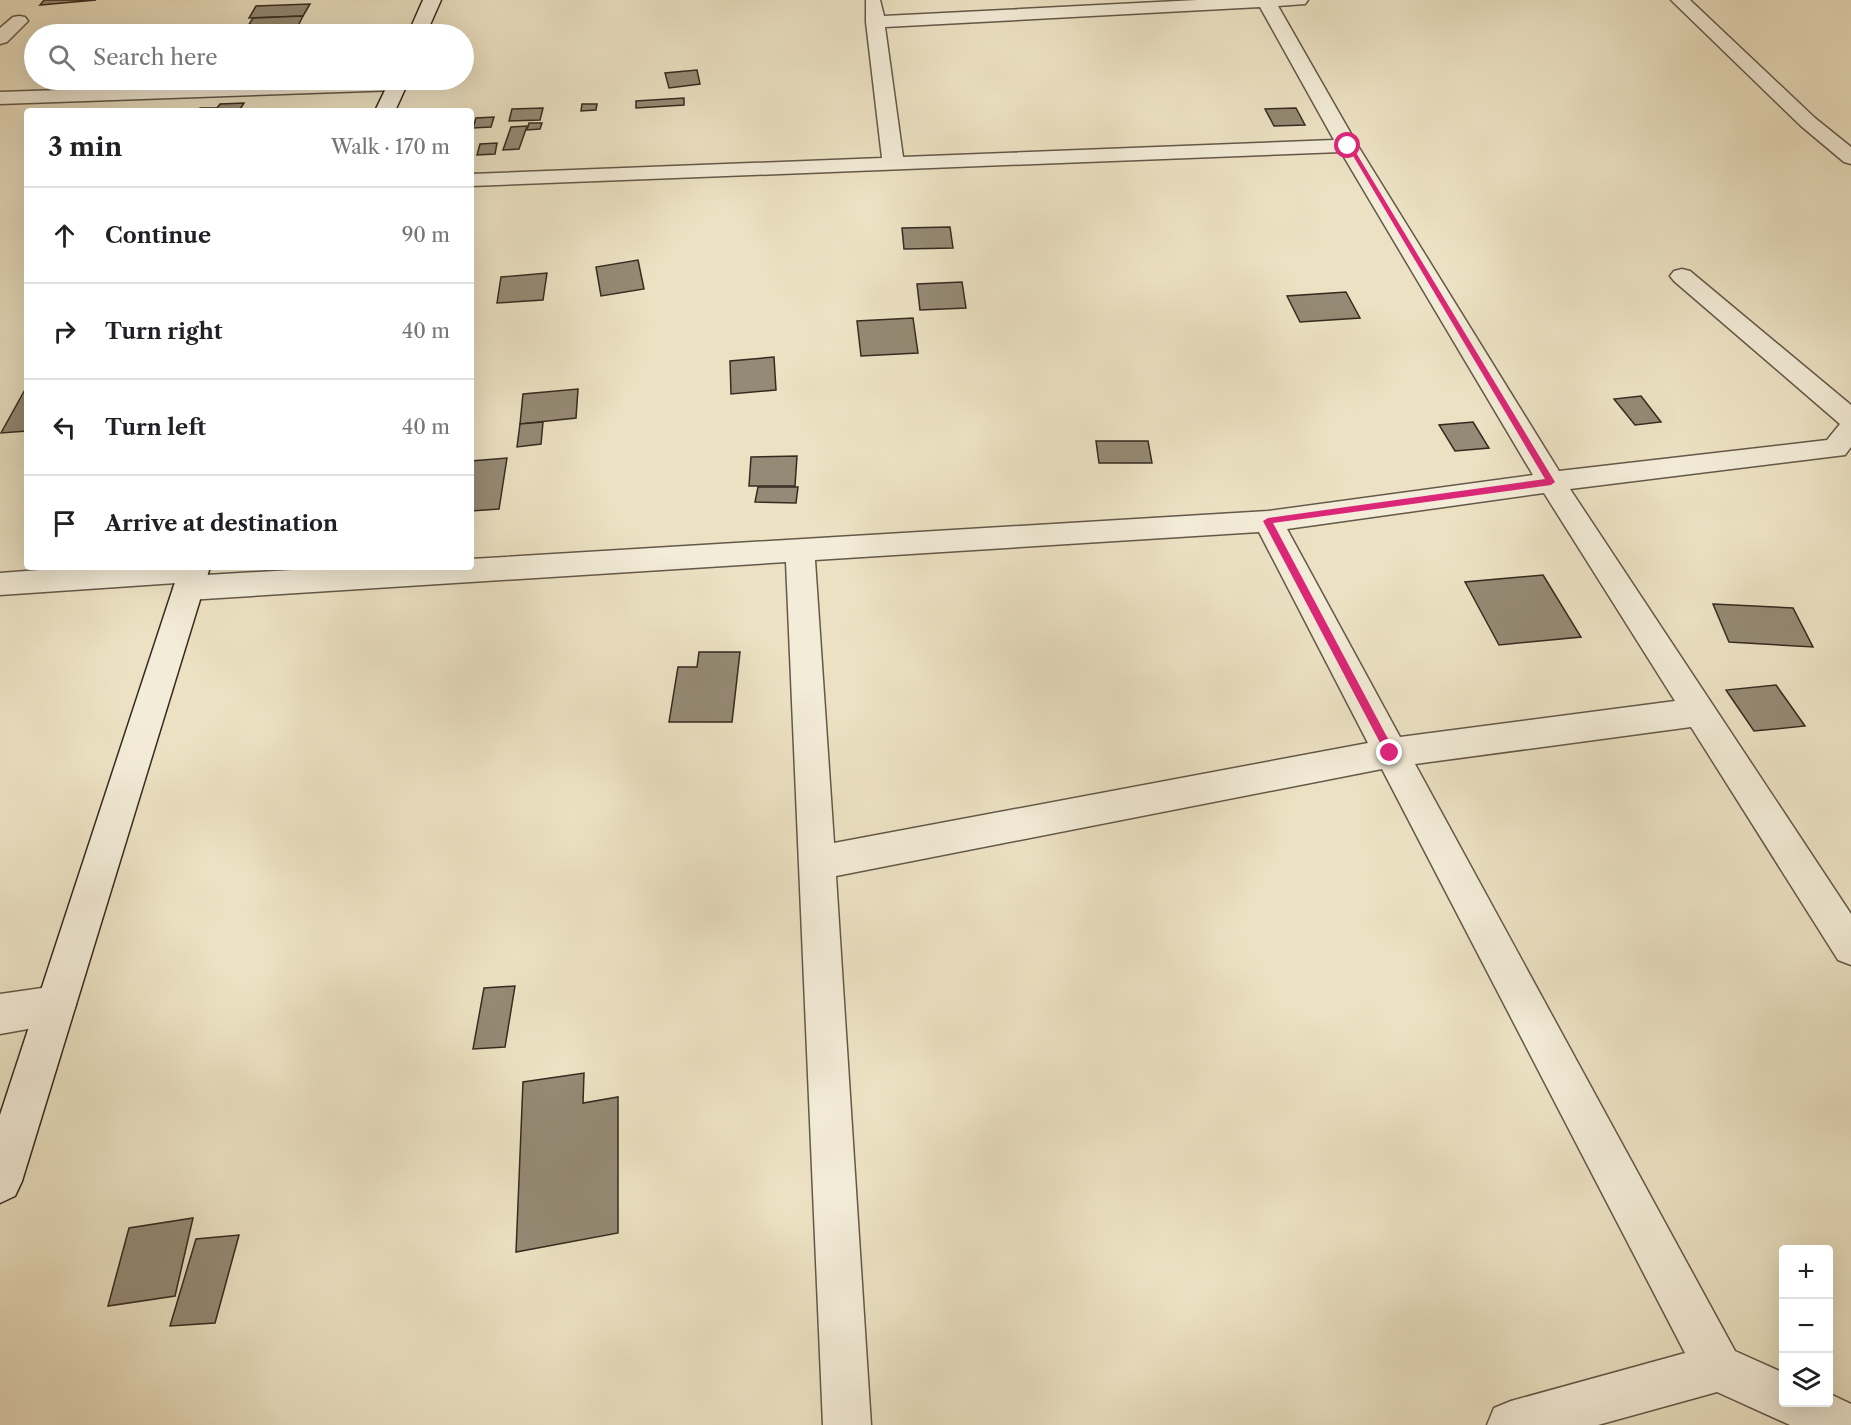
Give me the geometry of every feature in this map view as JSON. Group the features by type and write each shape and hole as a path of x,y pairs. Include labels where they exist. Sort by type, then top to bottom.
{"street":[{"path":"421,24 432,0"},
{"path":"872,0 892,163"},
{"path":"875,22 1299,0"},
{"path":"1680,0 1808,122 1851,158"},
{"path":"1265,1 1348,146 1551,482 1851,947"},
{"path":"0,23 19,21 0,38"},
{"path":"0,98 199,90"},
{"path":"387,108 395,90"},
{"path":"474,180 1348,146"},
{"path":"1682,276 1851,419"},
{"path":"474,563 800,550 1268,521 1551,482 1835,448 1851,428"},
{"path":"1268,521 1718,1368 1779,1396"},
{"path":"800,550 847,1425"},
{"path":"0,584 314,570"},
{"path":"0,1181 192,575"},
{"path":"817,863 1390,753 1698,712"},
{"path":"0,1014 56,1005"},
{"path":"1511,1425 1718,1368"},
{"path":"1806,1407 1845,1423"}],"building":[{"path":"44,0 96,0 40,5"},
{"path":"310,4 303,16 249,18 256,6"},
{"path":"303,16 299,24 249,24 253,18"},
{"path":"697,70 700,84 669,88 665,73"},
{"path":"684,98 684,105 636,108 636,101"},
{"path":"244,103 241,108 217,108 220,104"},
{"path":"582,104 597,104 596,110 581,111"},
{"path":"543,108 540,120 509,121 512,109"},
{"path":"1296,108 1305,125 1274,126 1265,109"},
{"path":"494,117 491,127 474,128 476,118"},
{"path":"529,123 542,123 540,129 527,130"},
{"path":"527,126 519,149 503,150 511,127"},
{"path":"497,143 495,154 477,155 480,144"},
{"path":"950,227 953,248 904,249 902,228"},
{"path":"638,260 644,289 601,296 596,267"},
{"path":"547,273 543,300 497,303 501,277"},
{"path":"962,282 966,308 920,310 917,284"},
{"path":"1346,292 1360,318 1300,322 1287,296"},
{"path":"913,318 918,353 861,356 857,321"},
{"path":"774,357 776,390 731,394 730,361"},
{"path":"578,389 576,418 520,424 523,394"},
{"path":"24,391 24,431 1,433"},
{"path":"1641,396 1661,422 1635,425 1614,399"},
{"path":"543,422 541,444 517,447 520,424"},
{"path":"1473,422 1489,448 1455,451 1439,425"},
{"path":"1096,441 1148,441 1152,463 1099,463"},
{"path":"797,456 795,486 749,486 751,457"},
{"path":"507,458 499,509 474,511 474,461"},
{"path":"758,487 798,487 796,503 755,502"},
{"path":"1543,575 1581,637 1499,645 1465,582"},
{"path":"1713,604 1793,608 1813,647 1729,642"},
{"path":"699,652 740,652 732,722 669,722 678,667 697,667"},
{"path":"1776,685 1805,726 1754,731 1726,690"},
{"path":"515,986 505,1047 473,1049 484,988"},
{"path":"584,1073 583,1103 618,1097 618,1233 516,1252 523,1082"},
{"path":"193,1218 175,1296 108,1306 129,1228"},
{"path":"239,1235 215,1323 170,1326 196,1239"}],"route":[{"path":"1348,146 1551,482 1268,521 1390,753"}]}
